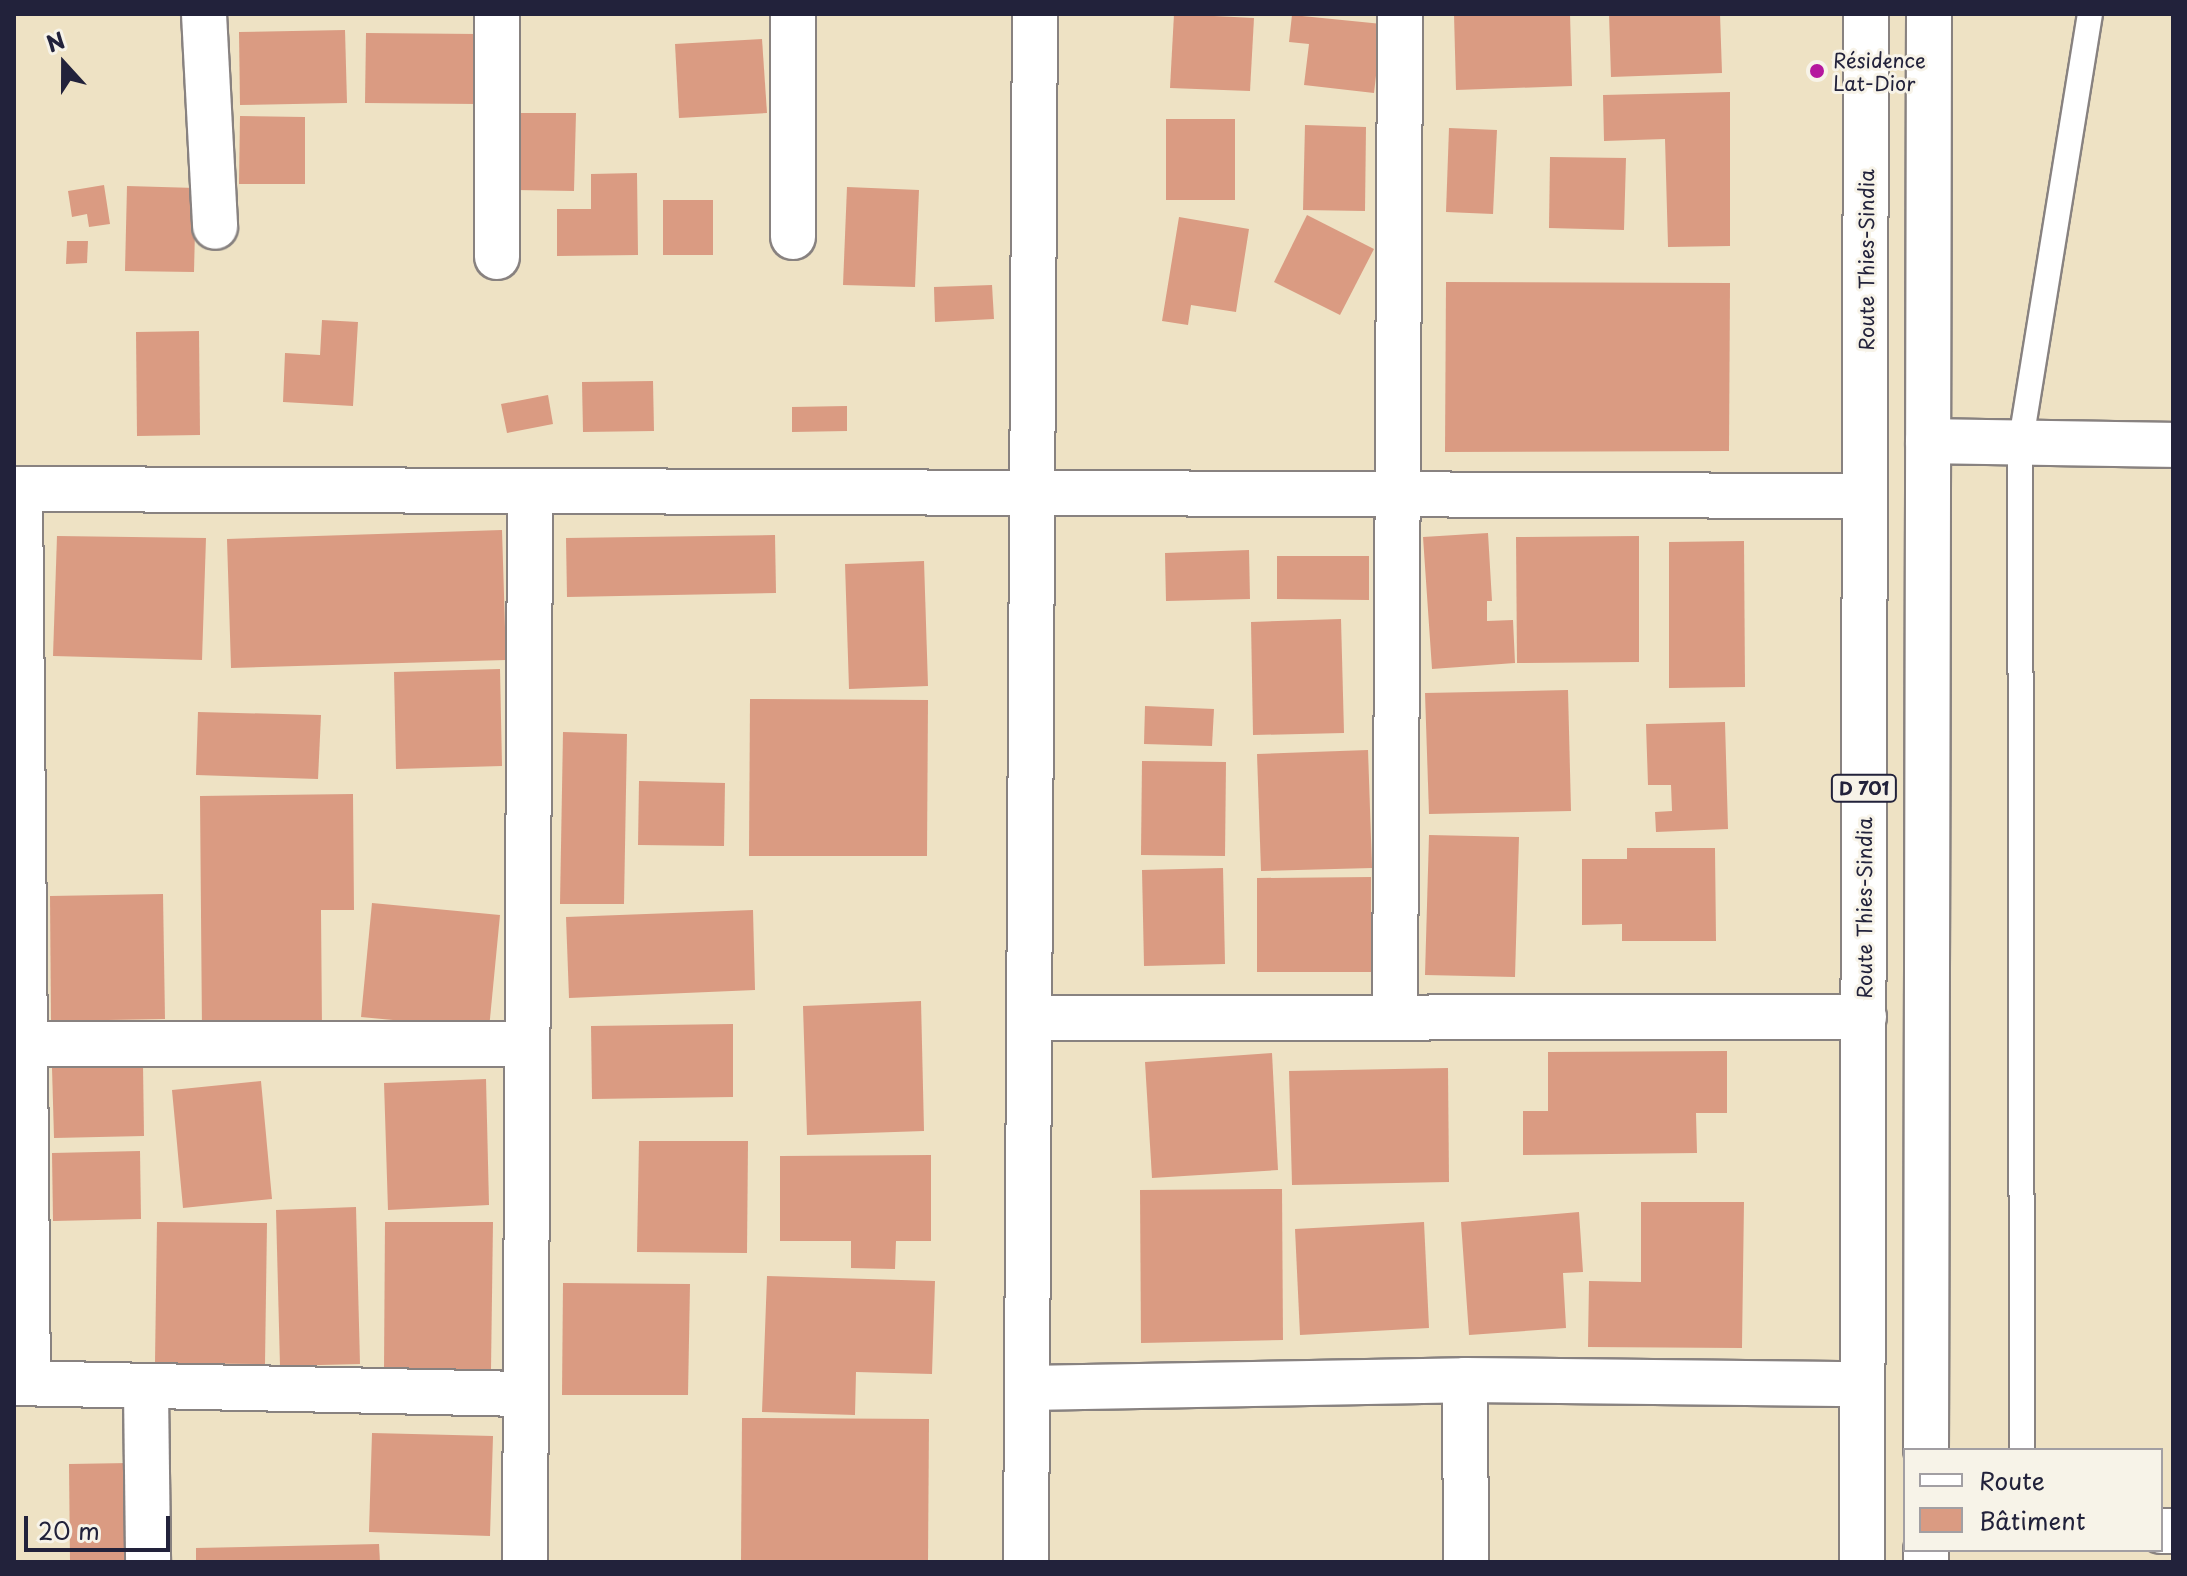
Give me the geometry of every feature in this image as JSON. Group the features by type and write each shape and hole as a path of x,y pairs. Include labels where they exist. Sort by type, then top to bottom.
{"street":[{"path":"204,14 215,227"},
{"path":"497,14 497,257"},
{"path":"793,14 793,237"},
{"path":"1026,1562 1035,14"},
{"path":"1395,1017 1400,14"},
{"name":"Route Thies-Sindia","path":"1862,1562 1866,14"},
{"name":"D 701","path":"1926,1448 1930,15"},
{"path":"1928,441 2020,446 2173,445"},
{"path":"523,1394 146,1390 21,1383 22,1044 17,489 1865,496"},
{"path":"525,1562 523,1394 530,492"},
{"path":"1029,1018 1864,1017"},
{"path":"22,1044 526,1044"},
{"path":"1027,1388 1465,1380 1862,1384"},
{"path":"1465,1380 1466,1562"},
{"path":"146,1390 148,1562"}],"lane":[{"path":"2022,1448 2020,446 2090,14"}],"building":[{"path":"1174,14 1254,18 1250,91 1170,88"},
{"path":"1454,14 1570,14 1572,86 1456,90"},
{"path":"1609,14 1720,14 1722,73 1611,77"},
{"path":"1292,15 1382,24 1374,93 1304,85 1309,44 1289,42"},
{"path":"345,30 347,103 240,105 239,32"},
{"path":"366,33 477,34 476,104 365,103"},
{"path":"762,39 767,113 679,118 675,44"},
{"path":"1730,92 1730,246 1668,247 1665,139 1604,141 1603,95"},
{"path":"518,113 576,113 574,191 516,190"},
{"path":"240,116 305,117 305,184 239,184"},
{"path":"1166,119 1235,119 1235,200 1166,200"},
{"path":"1305,125 1366,127 1365,211 1303,210"},
{"path":"1449,128 1497,130 1493,214 1446,212"},
{"path":"1550,157 1626,158 1624,230 1549,228"},
{"path":"637,173 638,255 557,256 557,209 591,209 591,174"},
{"path":"104,185 110,224 89,227 87,214 72,217 68,191"},
{"path":"127,186 196,188 194,272 125,271"},
{"path":"847,187 919,190 915,287 843,285"},
{"path":"663,200 713,200 713,255 663,255"},
{"path":"1307,215 1374,249 1340,315 1274,282"},
{"path":"1179,217 1249,229 1236,312 1191,305 1188,325 1162,321"},
{"path":"67,241 88,241 87,263 66,264"},
{"path":"1446,282 1730,283 1729,451 1445,452"},
{"path":"992,285 994,319 935,322 934,287"},
{"path":"322,320 358,322 353,406 283,402 285,353 320,355"},
{"path":"199,331 200,435 137,436 136,332"},
{"path":"653,381 654,431 583,432 582,382"},
{"path":"548,395 553,424 507,433 501,404"},
{"path":"847,406 847,431 792,432 792,407"},
{"path":"502,530 506,660 231,668 227,539"},
{"path":"1488,533 1492,601 1487,601 1487,621 1513,620 1515,663 1432,669 1423,537"},
{"path":"775,535 776,593 567,597 566,538"},
{"path":"57,536 206,538 202,660 53,656"},
{"path":"1639,536 1639,662 1517,663 1516,537"},
{"path":"1744,541 1745,687 1669,688 1669,542"},
{"path":"1249,550 1250,599 1166,601 1165,553"},
{"path":"1277,556 1369,556 1369,600 1277,599"},
{"path":"924,561 928,686 849,689 845,564"},
{"path":"1341,619 1344,733 1253,735 1251,622"},
{"path":"500,669 502,766 396,769 394,672"},
{"path":"1568,690 1571,811 1429,814 1425,693"},
{"path":"750,699 928,700 927,856 749,856"},
{"path":"1145,706 1214,709 1212,746 1144,744"},
{"path":"198,712 321,715 318,779 196,775"},
{"path":"1725,722 1728,829 1656,832 1655,812 1672,811 1671,785 1648,785 1646,724"},
{"path":"563,732 627,734 624,904 560,904"},
{"path":"1368,750 1372,868 1261,871 1257,754"},
{"path":"1142,761 1226,762 1225,856 1141,855"},
{"path":"639,781 725,783 724,846 638,845"},
{"path":"353,794 354,910 321,910 322,1029 202,1031 200,796"},
{"path":"1429,835 1519,837 1515,977 1425,975"},
{"path":"1627,848 1715,848 1716,941 1622,941 1622,924 1582,925 1582,859 1627,859"},
{"path":"1223,868 1225,964 1144,966 1142,870"},
{"path":"1371,877 1371,972 1257,972 1257,878"},
{"path":"163,894 165,1019 51,1021 50,896"},
{"path":"372,903 500,915 489,1029 361,1017"},
{"path":"753,910 755,990 569,998 566,917"},
{"path":"921,1001 924,1131 807,1135 803,1006"},
{"path":"733,1024 733,1097 592,1099 591,1026"},
{"path":"1727,1051 1727,1113 1696,1113 1697,1153 1523,1155 1523,1111 1548,1111 1548,1052"},
{"path":"1272,1053 1278,1170 1152,1178 1145,1062"},
{"path":"143,1065 144,1136 54,1138 52,1068"},
{"path":"1448,1068 1449,1182 1292,1185 1289,1071"},
{"path":"486,1079 489,1205 388,1210 384,1083"},
{"path":"261,1081 272,1199 183,1208 172,1090"},
{"path":"639,1141 748,1141 747,1253 637,1252"},
{"path":"140,1151 141,1219 53,1221 52,1153"},
{"path":"931,1155 931,1241 896,1241 895,1269 851,1268 851,1241 780,1241 780,1156"},
{"path":"1282,1189 1283,1340 1141,1343 1140,1190"},
{"path":"1641,1202 1744,1202 1742,1348 1588,1347 1589,1281 1641,1282"},
{"path":"356,1207 360,1364 280,1366 276,1210"},
{"path":"1579,1212 1583,1272 1563,1273 1566,1328 1469,1335 1461,1222"},
{"path":"157,1222 267,1223 265,1364 155,1363"},
{"path":"385,1222 493,1222 491,1369 384,1369"},
{"path":"1424,1222 1429,1328 1300,1335 1295,1229"},
{"path":"767,1276 935,1281 932,1374 856,1372 855,1415 762,1412"},
{"path":"563,1283 690,1284 688,1395 562,1395"},
{"path":"742,1418 929,1419 928,1562 741,1562"},
{"path":"372,1433 493,1436 490,1536 369,1532"},
{"path":"129,1463 130,1562 70,1562 69,1464"},
{"path":"379,1544 380,1562 196,1562 196,1548"}],"place":[{"name":"Résidence Lat-Dior","path":"1817,71"}]}
